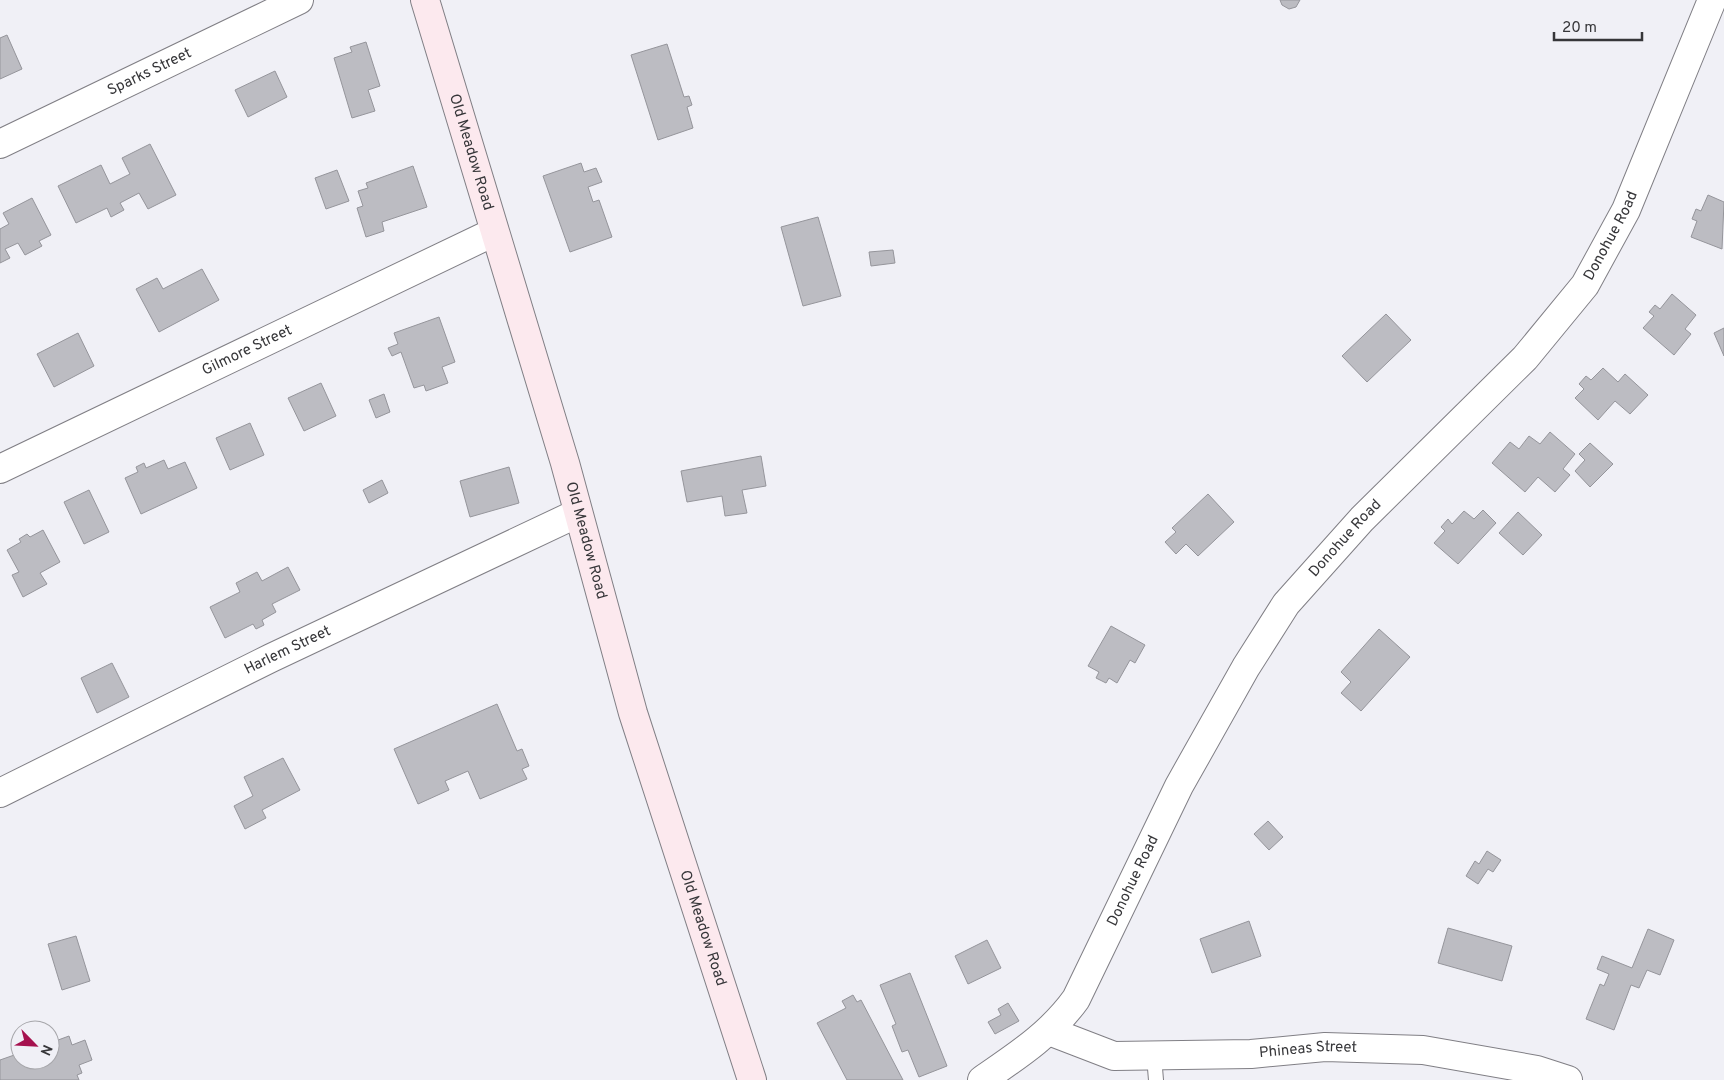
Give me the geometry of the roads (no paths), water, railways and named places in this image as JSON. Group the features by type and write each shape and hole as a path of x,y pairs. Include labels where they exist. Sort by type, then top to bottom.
{"street":[{"name":"Sparks Street","path":"0,144 299,0"},
{"name":"Old Meadow Road","path":"425,0 578,513 633,713 752,1080"},
{"name":"Donohue Road","path":"982,1080 1049,1031 1062,1019 1076,999 1179,786 1246,667 1286,604 1362,519 1525,358 1585,285 1626,210 1712,0"},
{"name":"Gilmore Street","path":"0,469 494,232"},
{"name":"Harlem Street","path":"0,793 262,663 578,513"},
{"name":"Phineas Street","path":"1049,1031 1114,1056 1155,1068 1251,1054 1325,1047 1423,1050 1537,1070 1568,1080"}]}
